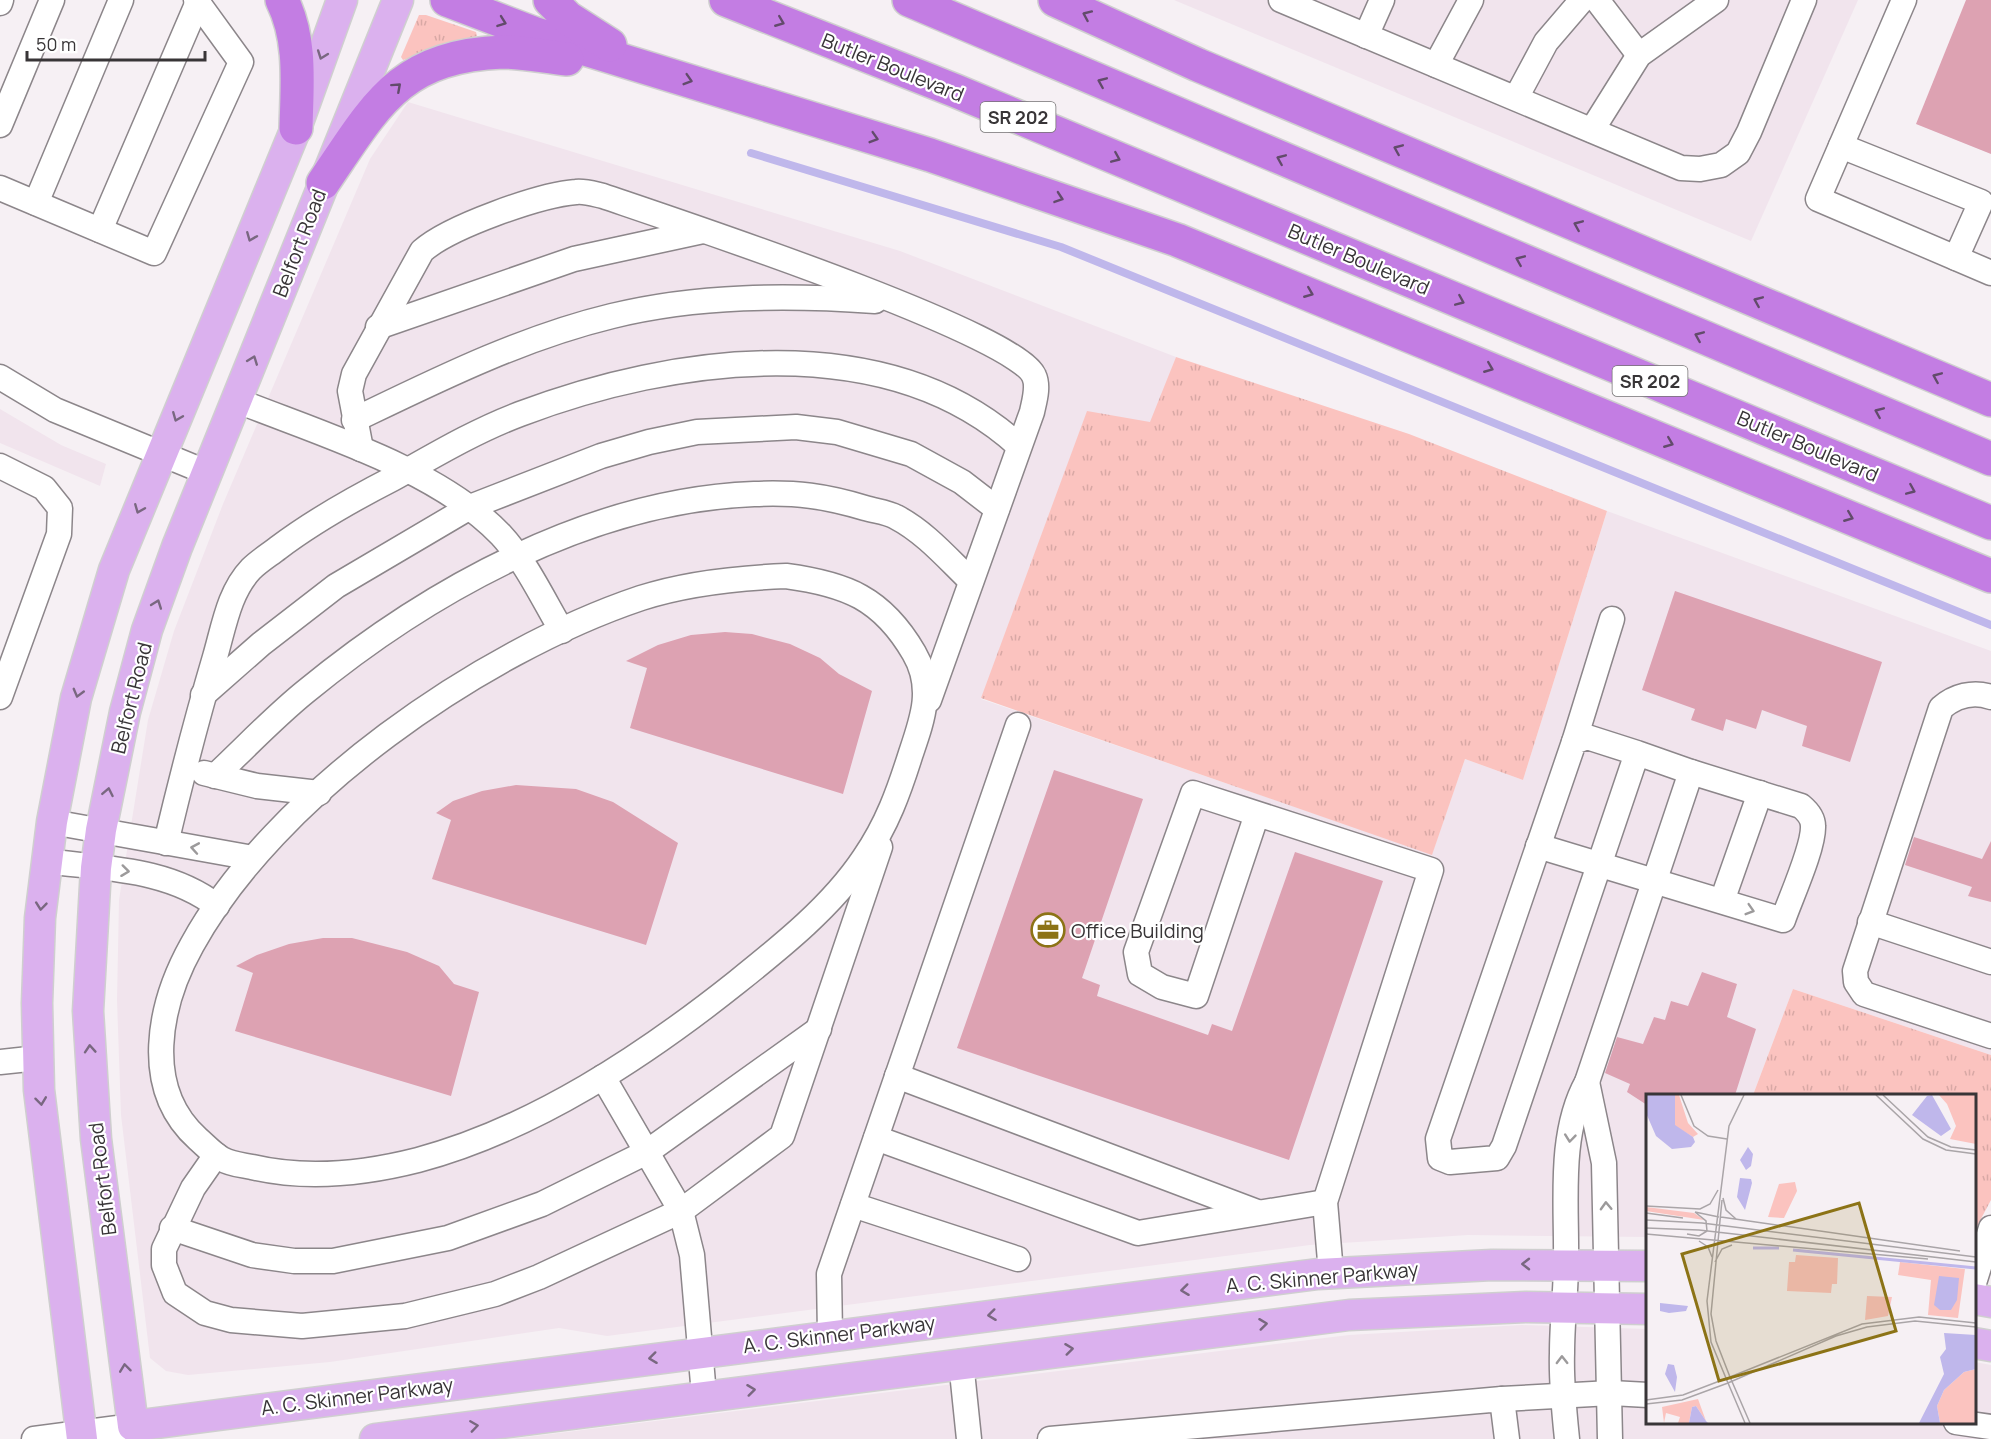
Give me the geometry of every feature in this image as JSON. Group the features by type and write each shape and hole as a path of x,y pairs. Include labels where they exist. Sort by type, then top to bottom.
{"highway":[{"path":"282,0 294,37 297,69 296,128"},
{"path":"447,0 532,33 930,155 1177,240 1991,576"},
{"path":"550,0 568,18 645,67"},
{"name":"Butler Boulevard","path":"726,0 967,96 1991,523"},
{"path":"909,0 1991,459"},
{"path":"1055,0 1198,65 1991,400"},
{"path":"323,183 381,101 425,67 447,58 504,52 645,67"}],"main road":[{"path":"82,1436 39,1090 37,1003 40,918 52,822 76,698 114,570 296,128 342,0"},
{"name":"Belfort Road","path":"134,1432 96,1139 88,1011 96,868 101,830 125,712 147,630 177,547 398,0"},
{"name":"A. C. Skinner Parkway","path":"134,1432 701,1351 1331,1273 1481,1265 1646,1266"},
{"path":"1976,1299 1991,1302"},
{"name":"A. C. Skinner Parkway","path":"375,1439 961,1362 1349,1315 1438,1309 1564,1307 1646,1309"},
{"path":"1976,1343 1991,1346"}],"street":[{"path":"0,124 52,0"},
{"path":"36,203 121,0"},
{"path":"1366,36 1382,0"},
{"path":"1436,65 1471,0"},
{"path":"1516,98 1546,42 1582,0"},
{"path":"1597,0 1639,55"},
{"path":"1592,130 1639,55 1716,0"},
{"path":"1291,2 1366,36 1681,168 1700,169 1721,165 1738,153 1804,0"},
{"path":"1904,0 1818,199 1991,273"},
{"path":"0,188 154,253 241,62 197,1"},
{"path":"100,230 197,1"},
{"path":"1841,146 1980,202 1956,258"},
{"path":"216,1155 193,1188 164,1249 164,1265 175,1293 205,1313 231,1320 302,1326 405,1316 495,1294 539,1277 681,1211 782,1136 923,717 1032,412 1036,388 1034,376 1008,354 945,323 790,260 603,196 579,192 557,194 454,229 436,239 422,251 354,374 350,391 361,450"},
{"path":"378,327 574,259 704,231"},
{"path":"354,420 490,356 612,316 701,301 801,296 895,303"},
{"path":"166,843 203,695 234,592 252,568 317,519 447,446 519,414 605,386 720,364 808,363 894,379 925,390 975,413 1000,428 1019,446"},
{"path":"0,377 55,411 208,473"},
{"path":"237,401 407,470 470,507 502,536 562,632"},
{"path":"203,695 261,644 336,586 470,507 600,456 649,442 697,432 796,427 837,432 911,453 962,482 997,509"},
{"path":"0,466 44,488 60,508 59,534 0,697"},
{"path":"215,776 305,692 435,600 517,557 607,520 664,504 715,495 791,492 822,495 894,516 920,533 971,581"},
{"path":"892,811 862,862 778,949 667,1038 548,1108 436,1155 391,1167 319,1176 277,1173 224,1161 186,1128 170,1099 162,1072 160,1042 177,973 194,941 217,906 253,858 319,793 381,739 479,674 562,632 642,598 691,586 744,578 786,576 818,580 844,588 864,597 885,613 905,637 921,664 927,689 923,717"},
{"path":"1612,619 1574,742 1438,1139 1440,1158 1450,1162 1497,1158 1504,1146 1637,753"},
{"path":"1991,697 1973,694 1950,700 1941,708 1855,971 1856,982 1864,994 1991,1036"},
{"path":"830,1335 829,1274 1018,725"},
{"path":"1538,846 1783,920 1813,824 1801,806 1587,737 1574,742"},
{"path":"184,769 257,786 319,793"},
{"path":"1567,1439 1562,1395 1564,1307 1570,1137 1576,1102 1587,1082 1691,772"},
{"path":"1257,814 1196,996 1162,987 1140,974 1136,952 1193,793 1431,870 1325,1202 1331,1273"},
{"path":"1722,901 1760,793"},
{"path":"52,822 253,858"},
{"path":"46,861 158,875 183,885 217,906"},
{"path":"1870,922 1991,962"},
{"path":"172,1228 252,1255 294,1261 333,1261 448,1238 542,1204 647,1152 819,1029"},
{"path":"0,1062 38,1058"},
{"path":"897,1076 1259,1213"},
{"path":"603,1077 681,1211 692,1256 704,1395"},
{"path":"1587,1082 1604,1163 1608,1265 1606,1307 1611,1394 1610,1439"},
{"path":"876,1138 1138,1233 1325,1202"},
{"path":"853,1205 1018,1259"},
{"path":"1976,1277 1991,1228"},
{"path":"961,1362 969,1439"},
{"path":"1050,1439 1502,1399 1562,1395 1646,1395"},
{"path":"1502,1399 1507,1439"},
{"path":"1970,1424 1991,1427"},
{"name":"A. C. Skinner Parkway","path":"34,1439 134,1432"}],"shaded area":[{"path":"1174,0 1858,0 1751,241"},
{"path":"408,102 900,251 1176,357 1151,423 1087,412 981,699 1432,854 1465,759 1523,780 1607,511 1991,651 1991,1055 1793,989 1753,1094 1646,1094 1646,1237 1468,1235 1310,1245 607,1336 559,1328 330,1362 188,1375 166,1371 150,1358 121,1115 117,1000 119,900 148,720 174,631 223,504 370,159"},
{"path":"0,409 61,445 106,464 100,486 0,443"},
{"path":"1522,1325 1646,1329 1646,1424 1976,1424 1976,1362 1991,1365 1991,1439 510,1439 1349,1335"}],"green space":[{"path":"419,15 426,15 476,32 477,36 403,60 401,57"},
{"path":"1176,357 1409,434 1607,511 1523,780 1465,759 1432,855 981,698 1087,411 1150,422"},
{"path":"1793,989 1991,1055 1991,1200 1976,1228 1976,1094 1753,1094"}],"building":[{"path":"1966,0 1991,0 1991,154 1916,124"},
{"path":"1675,591 1882,662 1850,762 1802,746 1807,726 1762,710 1756,729 1726,719 1723,731 1691,720 1695,709 1642,690"},
{"path":"725,632 752,634 790,644 820,658 839,674 872,691 843,794 630,728 647,668 626,661 658,645 691,635"},
{"name":"Office Building","path":"1054,770 1143,799 1082,978 1100,985 1097,996 1208,1035 1212,1024 1232,1031 1295,852 1383,881 1289,1160 957,1048"},
{"path":"516,785 576,789 613,802 678,843 646,945 432,879 451,820 436,813 453,801 482,791"},
{"path":"1914,837 1982,859 1991,841 1991,902 1968,896 1972,887 1905,865"},
{"path":"323,938 352,938 407,952 439,966 454,984 479,992 451,1096 235,1031 253,973 236,966 257,955 289,944"},
{"path":"1702,972 1737,984 1727,1017 1756,1029 1735,1094 1646,1094 1646,1104 1627,1092 1630,1084 1605,1073 1617,1037 1643,1044 1654,1017 1665,1020 1671,1001 1688,1006"}],"waterway":[{"path":"751,153 1061,247 1991,625"}],"place":[{"name":"Office Building","path":"1048,930"}]}
